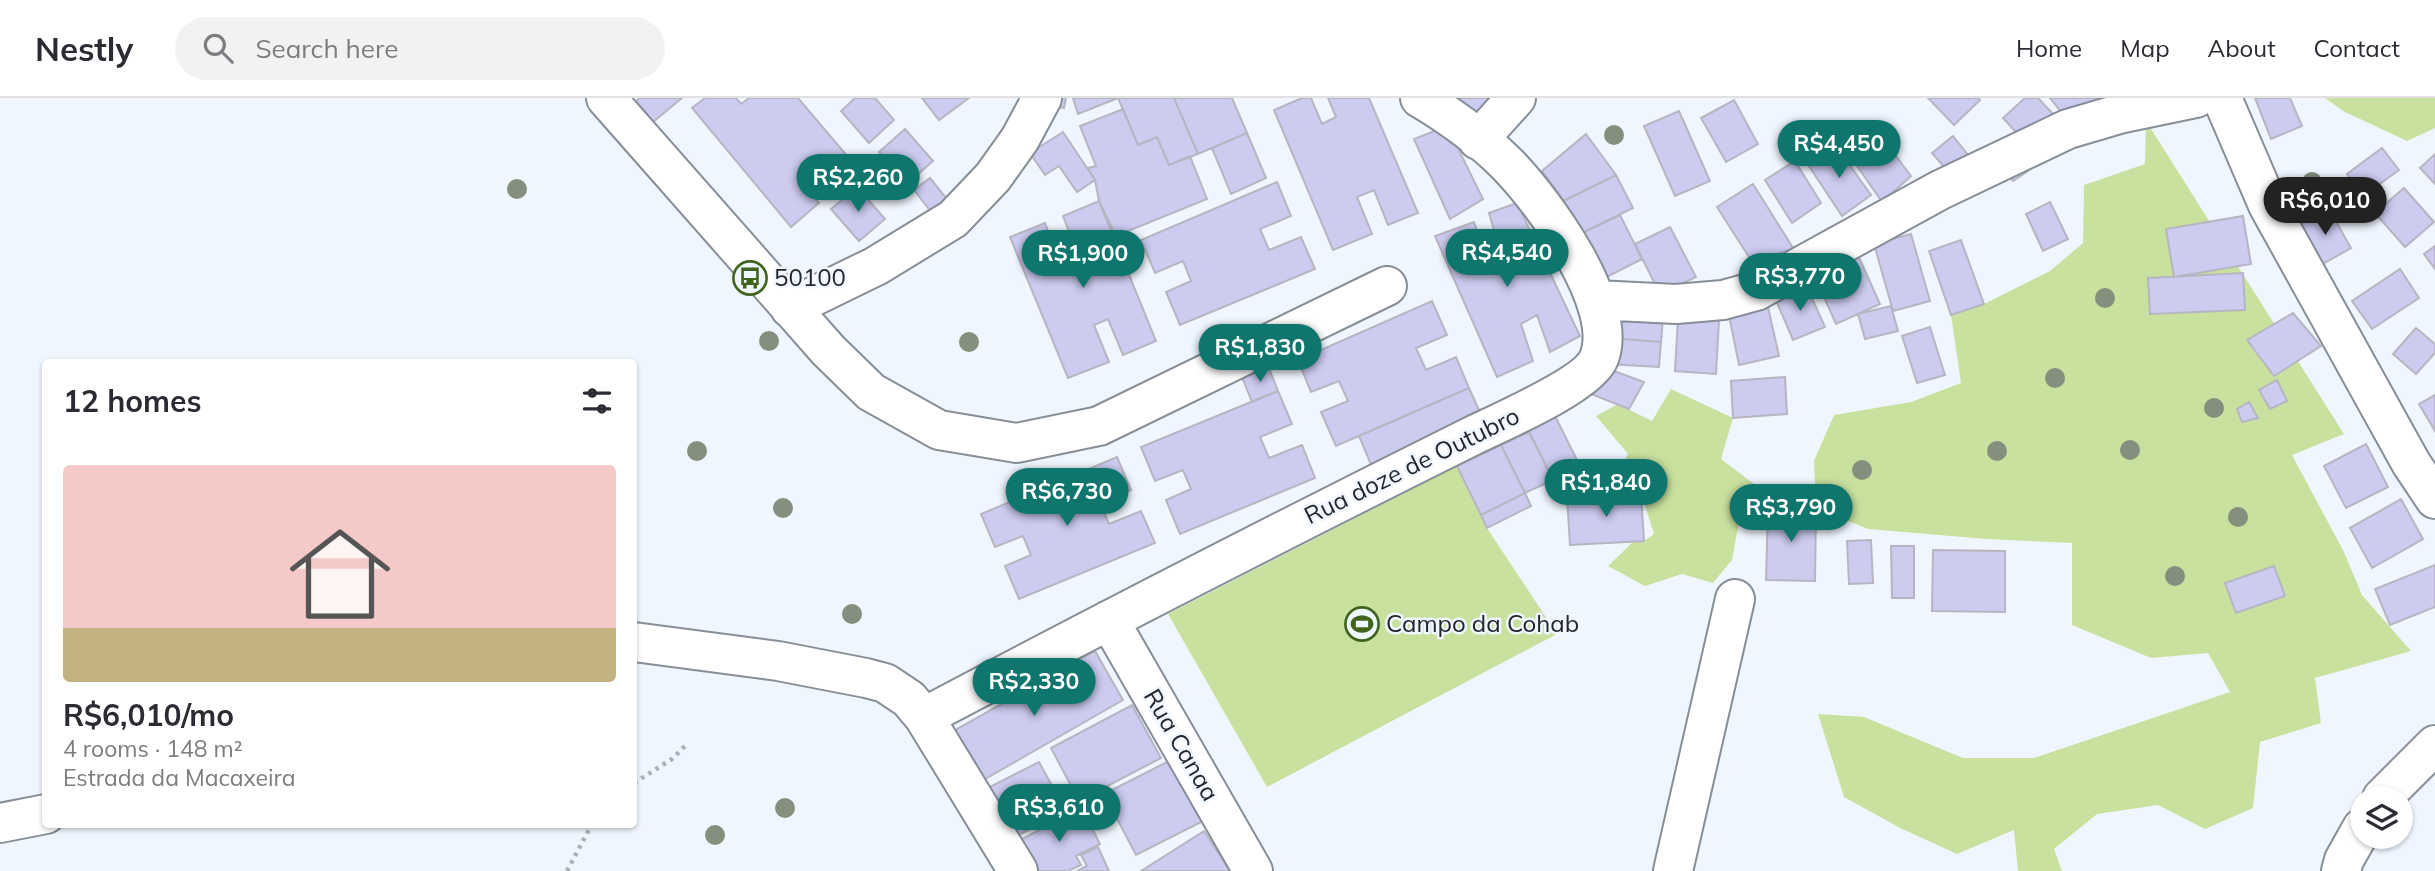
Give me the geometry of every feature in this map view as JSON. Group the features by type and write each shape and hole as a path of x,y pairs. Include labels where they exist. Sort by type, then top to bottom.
{"street":[{"path":"606,98 790,308 872,392 940,430 1017,443 1099,426 1387,286"},
{"path":"790,308 876,266 953,219 993,177 1020,139 1042,98"},
{"name":"Rua doze de Outubro","path":"924,717 1109,620 1532,406 1572,384 1599,360 1601,336 1596,300 1588,277 1525,184 1453,118 1420,98"},
{"path":"1478,140 1516,98"},
{"path":"1596,300 1676,304 1723,300 1756,291 1940,190 2068,129 2119,114 2196,98"},
{"path":"2222,98 2268,205 2411,463 2435,499"},
{"path":"1673,871 1735,599"},
{"name":"Rua Canaa","path":"1109,620 1253,871"},
{"path":"637,642 779,661 886,684 909,699 924,717 1018,871"},
{"path":"2394,786 2435,745"},
{"path":"0,823 42,815"},
{"path":"2341,871 2350,849"}],"path":[{"path":"637,781 671,759 685,746"},
{"path":"567,871 590,828"}],"green space":[{"path":"2325,98 2435,98 2435,128 2407,141 2343,111"},
{"path":"2146,121 2344,434 2292,455 2344,552 2362,595 2411,651 2315,678 2321,723 2260,742 2253,808 2205,829 2158,805 2097,814 2054,849 2062,871 2018,871 2014,830 1957,854 1900,828 1844,797 1818,714 1864,717 1963,758 2034,758 2230,692 2208,653 2151,658 2072,625 2072,543 1868,529 1816,508 1814,461 1834,415 1911,402 1961,383 1951,315 1984,304 2050,271 2083,243 2084,185 2145,164"},
{"path":"1671,389 1733,418 1721,459 1754,484 1740,516 1732,560 1713,583 1682,574 1645,586 1608,566 1633,542 1644,541 1654,534 1641,493 1607,492 1628,454 1596,416 1618,404 1652,421"},
{"name":"Campo da Cohab","path":"1457,466 1487,528 1557,634 1267,787 1168,614"}],"building":[{"path":"640,98 682,98 653,122 636,101"},
{"path":"705,98 736,98 741,104 749,98 798,98 860,171 833,194 811,167 798,178 819,203 791,227 692,108"},
{"path":"855,98 875,98 894,120 869,143 841,111"},
{"path":"922,98 969,98 939,120"},
{"path":"1049,98 1066,98 1064,108 1048,105"},
{"path":"1073,98 1118,98 1078,114"},
{"path":"1118,98 1174,98 1198,154 1169,165 1157,137 1138,145"},
{"path":"1174,98 1232,98 1247,133 1198,154"},
{"path":"1302,98 1311,98 1322,124 1336,117 1328,98 1369,98 1418,213 1388,225 1374,190 1357,197 1372,234 1333,250 1274,110"},
{"path":"1458,98 1492,98 1477,121 1453,105"},
{"path":"1928,98 1979,98 1980,100 1954,125"},
{"path":"2025,98 2038,98 2055,116 2026,143 2003,118"},
{"path":"2050,98 2102,98 2070,123"},
{"path":"2255,98 2290,98 2302,126 2271,139"},
{"path":"1734,100 1758,144 1726,162 1701,118"},
{"path":"1123,109 1138,145 1157,137 1169,165 1190,156 1207,199 1116,236 1099,201 1095,180 1088,168 1096,166 1080,126"},
{"path":"1679,111 1710,181 1675,196 1644,126"},
{"path":"1873,125 1911,176 1882,202 1844,147"},
{"path":"1447,126 1483,199 1450,219 1414,139"},
{"path":"905,129 933,161 907,184 879,152"},
{"path":"1063,132 1095,180 1077,192 1059,166 1045,175 1030,153"},
{"path":"1247,133 1266,178 1231,194 1212,148"},
{"path":"1586,134 1616,175 1564,201 1542,171"},
{"path":"1953,136 1972,160 1953,177 1932,153"},
{"path":"1836,146 1871,195 1842,216 1807,163"},
{"path":"2382,148 2399,170 2363,196 2347,174"},
{"path":"2435,154 2435,184 2420,168"},
{"path":"2020,159 2028,171 2013,181 2004,170"},
{"path":"1795,161 1821,203 1792,223 1765,180"},
{"path":"1616,175 1633,208 1572,238 1555,205"},
{"path":"930,178 955,209 938,221 914,190"},
{"path":"1277,182 1291,216 1260,229 1269,250 1301,237 1315,269 1180,325 1166,292 1191,281 1183,261 1155,273 1141,240"},
{"path":"1753,184 1795,251 1785,258 1782,252 1756,268 1717,207"},
{"path":"857,187 885,219 859,241 831,209"},
{"path":"2404,188 2434,222 2405,247 2375,213"},
{"path":"1099,201 1156,341 1123,355 1108,319 1094,325 1109,362 1068,378 1010,237 1045,223 1056,252 1074,245 1063,216"},
{"path":"2050,202 2068,239 2043,251 2026,214"},
{"path":"1517,203 1580,336 1550,352 1537,315 1521,324 1533,361 1497,377 1435,236 1474,222 1484,251 1498,245 1489,213"},
{"path":"2329,209 2351,248 2321,265 2298,226"},
{"path":"1620,215 1642,259 1597,282 1574,237"},
{"path":"2243,216 2251,264 2174,277 2166,229"},
{"path":"1670,227 1696,277 1660,294 1635,244"},
{"path":"1911,234 1930,301 1893,311 1874,244"},
{"path":"1961,240 1984,304 1951,315 1929,251"},
{"path":"2435,246 2435,269 2424,254"},
{"path":"1857,253 1880,304 1836,324 1813,273"},
{"path":"2400,269 2419,298 2372,329 2352,301"},
{"path":"2243,273 2245,310 2150,314 2148,278"},
{"path":"1806,285 1825,327 1793,340 1775,298"},
{"path":"1432,301 1447,335 1416,348 1426,370 1456,357 1469,388 1336,446 1321,412 1348,401 1339,381 1311,392 1298,360"},
{"path":"1891,306 1898,331 1865,339 1858,314"},
{"path":"1768,307 1779,356 1739,365 1729,315"},
{"path":"2293,313 2321,346 2274,376 2247,340"},
{"path":"1610,314 1663,317 1661,342 1608,338"},
{"path":"1678,318 1719,320 1716,374 1675,371"},
{"path":"1930,327 1945,375 1917,383 1902,336"},
{"path":"2416,328 2435,344 2435,353 2416,374 2393,354"},
{"path":"1608,338 1661,342 1659,367 1607,364"},
{"path":"1268,366 1278,391 1252,402 1242,377"},
{"path":"1603,367 1644,382 1629,409 1591,394"},
{"path":"1785,377 1787,414 1733,418 1731,381"},
{"path":"2277,380 2287,401 2270,409 2259,390"},
{"path":"1469,388 1483,419 1372,467 1359,436"},
{"path":"1278,391 1292,424 1260,437 1269,458 1302,445 1315,478 1180,534 1166,500 1191,489 1183,470 1155,481 1141,447"},
{"path":"2435,395 2435,431 2419,404"},
{"path":"2249,402 2258,418 2242,422 2237,409"},
{"path":"1551,408 1585,476 1570,484 1564,474 1553,480 1524,421"},
{"path":"1529,432 1553,480 1525,493 1501,445"},
{"path":"2366,444 2388,487 2346,508 2324,466"},
{"path":"1501,445 1525,493 1481,515 1457,466"},
{"path":"1117,457 1131,490 1100,503 1109,524 1141,511 1155,543 1019,599 1005,566 1031,555 1023,536 995,547 981,514"},
{"path":"1525,493 1531,506 1487,528 1481,515"},
{"path":"1641,493 1644,541 1570,545 1567,497"},
{"path":"2401,499 2423,539 2372,568 2350,528"},
{"path":"1768,507 1816,508 1815,581 1766,580"},
{"path":"1871,540 1873,583 1849,584 1847,541"},
{"path":"1891,546 1914,546 1914,598 1892,598"},
{"path":"1933,550 2005,551 2005,612 1932,611"},
{"path":"2435,565 2435,607 2390,625 2375,589"},
{"path":"2274,566 2285,596 2236,613 2225,583"},
{"path":"1095,651 1123,700 973,786 945,736"},
{"path":"1132,705 1161,758 1079,801 1051,748"},
{"path":"1173,759 1205,820 1136,855 1104,794"},
{"path":"1039,762 1066,811 1009,840 982,791"},
{"path":"1082,808 1100,844 1076,856 1081,865 1068,871 1031,871 1016,842"},
{"path":"1204,831 1230,871 1141,871"},
{"path":"1098,847 1109,871 1077,871 1087,866 1081,855"}],"place":[{"name":"50100","path":"750,278"},
{"name":"Campo da Cohab","path":"1362,624"}]}
